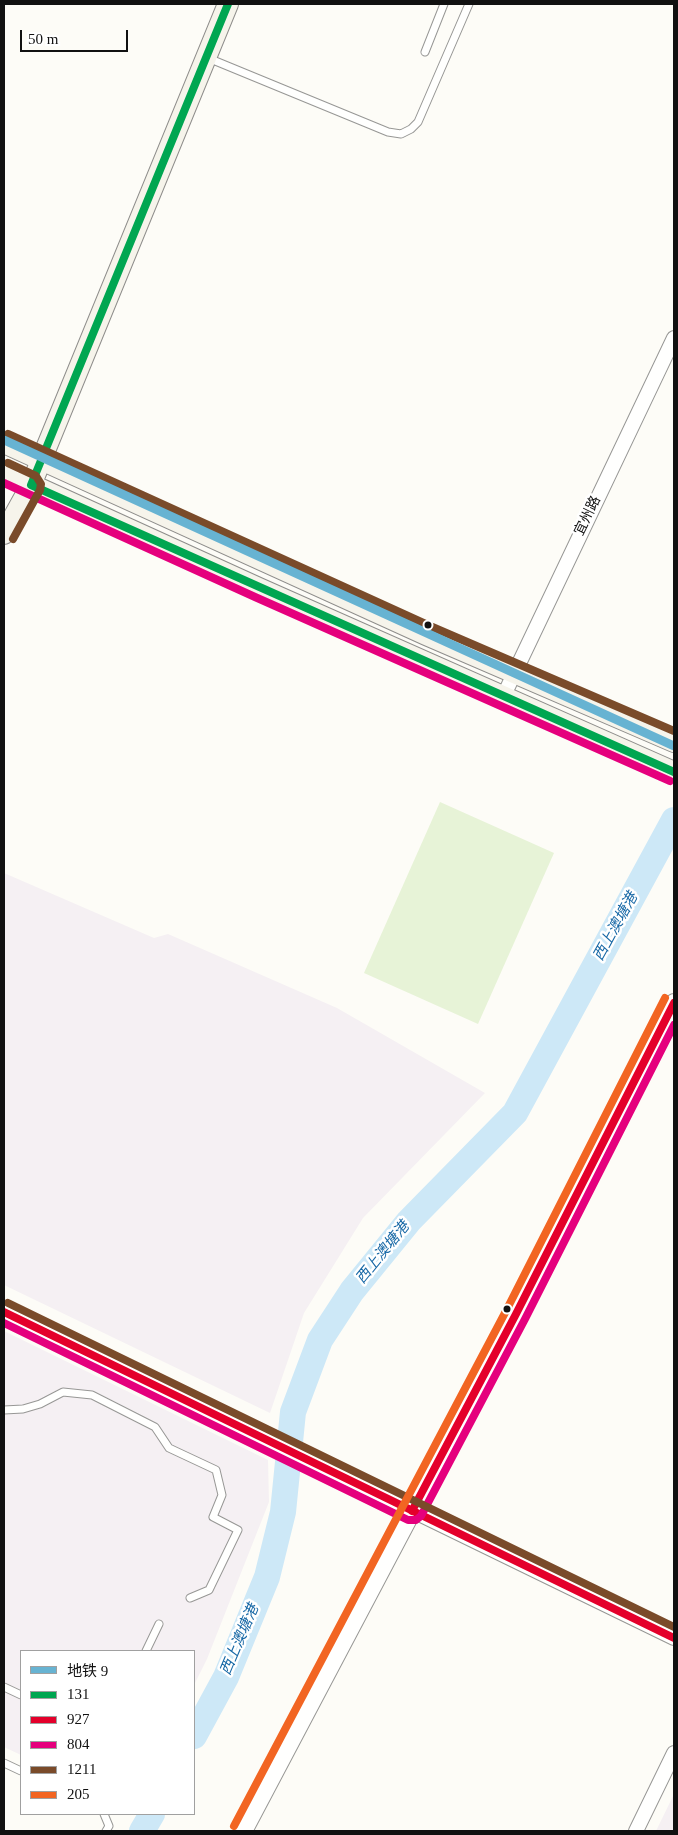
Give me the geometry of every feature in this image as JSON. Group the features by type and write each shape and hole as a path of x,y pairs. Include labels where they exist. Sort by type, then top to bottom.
{"main road":[{"path":"4,534 31,485 228,4"},
{"path":"4,443 512,674 674,742"},
{"path":"4,472 259,588 674,771"}],"street":[{"name":"宜州路","path":"504,695 512,674 674,338"},
{"path":"243,1831 516,1314 674,1004"},
{"path":"4,1312 674,1638"},
{"path":"636,1831 674,1753"}],"lane":[{"path":"425,52 444,4"},
{"path":"207,57 388,132 401,134 411,129 418,122 469,4"},
{"path":"4,1410 31,1407 62,1392 92,1395 155,1427 169,1448 216,1470 222,1495 212,1517 238,1530 208,1590 190,1598"},
{"path":"146,1650 159,1624"},
{"path":"4,1687 20,1695"},
{"path":"4,1763 20,1771"},
{"path":"104,1815 109,1826 106,1831"}],"shaded area":[{"path":"4,873 154,938 168,934 337,1008 485,1093 363,1218 304,1313 270,1413 4,1285"},
{"path":"4,1331 268,1460 269,1502 207,1659 195,1683 195,1650 20,1650 20,1755 4,1747"},
{"path":"674,1794 674,1831 656,1831"}],"green space":[{"path":"440,802 554,853 478,1024 364,973"}],"waterway":[{"name":"西上澳塘港","path":"195,1734 226,1677 267,1577 283,1512 293,1412 320,1340 352,1291 409,1221 515,1113 674,820"},
{"name":"西上澳塘港","path":"142,1831 151,1815"}],"metro line":[{"name":"9","path":"4,440 674,746"}],"transit line":[{"name":"131","path":"228,4 31,485 674,772"},
{"name":"1211","path":"8,434 430,626 674,731"},
{"name":"1211","path":"8,463 36,476 41,484 40,490 13,539"},
{"name":"804","path":"4,483 255,597 670,781"},
{"name":"205","path":"234,1826 507,1309 665,998"},
{"name":"927","path":"412,1511 516,1314 674,1003"},
{"name":"804","path":"4,1323 408,1520 416,1520 421,1516 525,1319 674,1025"},
{"name":"1211","path":"8,1303 674,1627"},
{"name":"927","path":"4,1312 674,1638"}]}
